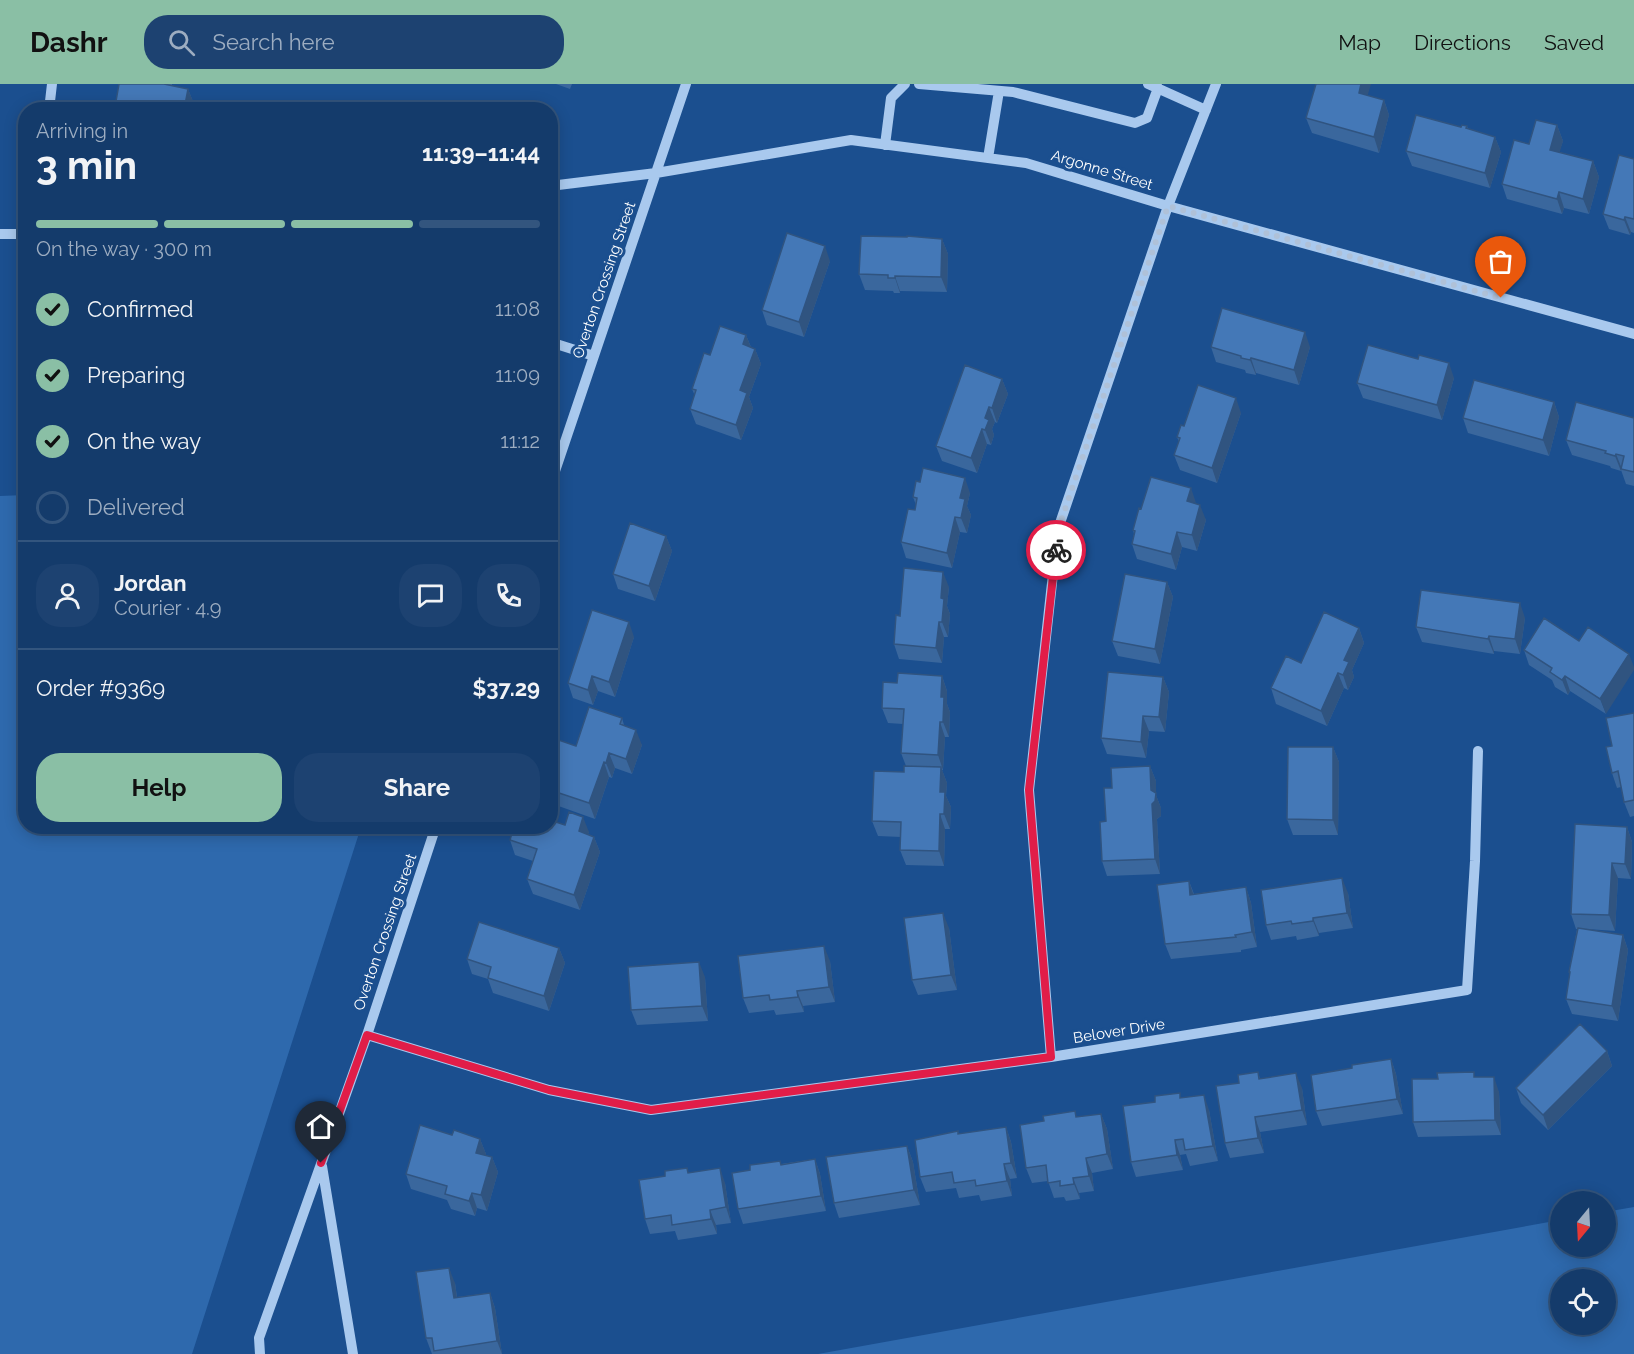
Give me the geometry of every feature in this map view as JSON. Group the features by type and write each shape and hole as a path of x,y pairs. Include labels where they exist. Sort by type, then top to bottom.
{"street":[{"path":"51,102 52,84"},
{"name":"Overton Crossing Street","path":"558,456 686,84"},
{"path":"885,144 891,98 905,84"},
{"path":"919,84 1013,92 1135,123 1147,118 1154,85 1206,110"},
{"path":"1051,1057 1029,790 1058,530 1168,206 1216,84"},
{"path":"988,158 999,91"},
{"name":"Argonne Street","path":"558,185 656,172 851,140 1026,163 1168,206 1634,334"},
{"path":"0,234 18,234"},
{"path":"558,345 594,357"},
{"name":"Belover Drive","path":"367,1035 549,1090 651,1110 1051,1057 1467,990 1475,861 1478,751"},
{"name":"Overton Crossing Street","path":"260,1354 260,1338 367,1035 433,834"},
{"path":"321,1163 353,1354"}],"shaded area":[{"path":"18,495 18,834 359,834 192,1354 0,1354 0,496"},
{"path":"1634,1207 1634,1354 818,1354 1550,1222 1550,1257 1616,1257 1616,1210"}],"building":[{"path":"119,84 164,84 188,89 186,102 116,101"},
{"path":"1316,84 1361,84 1359,93 1384,100 1374,137 1306,118"},
{"path":"1416,115 1461,127 1462,125 1467,126 1466,128 1495,137 1485,173 1406,151"},
{"path":"1536,120 1557,125 1550,150 1593,161 1583,199 1559,192 1557,199 1502,184 1514,140 1529,144"},
{"path":"1619,155 1634,159 1634,219 1625,217 1624,220 1603,214"},
{"path":"787,233 825,246 799,322 762,310"},
{"path":"861,236 942,239 941,277 895,276 895,278 888,278 888,275 859,274"},
{"path":"1222,308 1305,332 1294,370 1251,358 1250,360 1241,358 1241,356 1211,347"},
{"path":"720,326 746,335 743,344 755,349 740,390 747,393 736,425 690,409 696,390 692,389 704,353 710,355"},
{"path":"1368,345 1418,359 1419,355 1449,363 1437,405 1357,383"},
{"path":"965,365 1002,379 992,408 989,407 985,418 989,420 985,430 982,429 971,458 936,446"},
{"path":"1474,380 1554,402 1543,440 1463,418"},
{"path":"1198,385 1236,398 1212,468 1174,455 1180,438 1177,437 1181,425 1184,426"},
{"path":"1576,402 1634,418 1634,472 1621,469 1624,456 1616,454 1615,456 1605,453 1606,451 1566,440"},
{"path":"923,468 965,478 960,498 965,499 961,518 955,517 947,553 901,542 908,509 915,510 917,498 913,497 916,481 920,482"},
{"path":"1151,477 1191,488 1187,501 1200,505 1192,535 1177,532 1171,554 1132,544 1139,508 1141,509"},
{"path":"630,523 666,536 649,586 613,574"},
{"path":"904,568 943,572 942,622 939,622 936,648 894,644 896,615 900,616"},
{"path":"1125,574 1167,582 1155,649 1112,641"},
{"path":"1421,590 1520,603 1515,639 1489,636 1488,639 1416,627"},
{"path":"592,610 629,622 609,682 592,676 588,690 568,683"},
{"path":"1324,612 1359,628 1344,660 1349,662 1343,675 1338,673 1321,711 1271,688 1286,656 1301,663"},
{"path":"1544,618 1579,641 1588,627 1629,654 1600,699 1565,676 1562,680 1550,672 1552,668 1524,650"},
{"path":"1108,672 1163,677 1159,717 1143,716 1141,742 1101,738"},
{"path":"898,673 942,676 943,722 940,722 938,755 901,753 904,709 882,708 883,682 897,683"},
{"path":"589,707 622,718 620,724 636,730 626,759 609,753 589,803 558,793 558,740 576,746"},
{"path":"1634,713 1634,800 1624,802 1618,771 1612,773 1606,747 1612,746 1606,718"},
{"path":"1288,747 1333,747 1333,820 1287,819"},
{"path":"904,766 941,767 940,792 945,792 944,814 940,814 939,851 900,850 901,822 872,821 874,771 904,772"},
{"path":"1150,766 1151,790 1156,793 1152,804 1155,859 1102,861 1100,822 1106,821 1104,788 1112,788 1111,768"},
{"path":"569,812 583,817 579,831 594,837 574,895 527,879 537,849 510,840 512,834 558,834 558,823 565,825"},
{"path":"1575,824 1627,827 1625,864 1612,863 1609,915 1571,914"},
{"path":"1342,878 1347,913 1313,918 1313,921 1292,924 1291,921 1266,925 1261,890"},
{"path":"1189,881 1190,895 1246,887 1252,932 1235,935 1236,937 1165,944 1157,885"},
{"path":"943,913 951,975 912,980 904,918"},
{"path":"479,922 559,948 544,996 488,978 491,967 467,959"},
{"path":"1578,928 1623,935 1612,1006 1566,999"},
{"path":"824,946 829,987 797,991 798,997 770,1000 769,995 743,998 738,956"},
{"path":"699,962 702,1006 631,1010 628,967"},
{"path":"1580,1024 1607,1051 1543,1115 1516,1088"},
{"path":"1391,1059 1397,1099 1316,1111 1311,1075"},
{"path":"1258,1072 1259,1079 1296,1073 1302,1110 1255,1117 1258,1138 1225,1143 1216,1086 1239,1083 1238,1075"},
{"path":"1474,1072 1474,1077 1494,1077 1495,1120 1413,1122 1412,1079 1438,1079 1437,1073"},
{"path":"1180,1093 1180,1098 1204,1095 1213,1146 1185,1150 1183,1139 1175,1140 1177,1155 1131,1162 1123,1106 1155,1102 1155,1096"},
{"path":"1075,1111 1076,1117 1101,1114 1107,1154 1086,1158 1089,1176 1073,1178 1074,1184 1060,1186 1060,1181 1048,1183 1046,1165 1026,1168 1020,1125 1044,1121 1043,1116"},
{"path":"420,1125 452,1135 454,1130 480,1139 476,1153 492,1157 481,1195 472,1193 469,1201 445,1194 447,1186 406,1174"},
{"path":"1006,1127 1011,1163 1004,1164 1007,1181 976,1186 975,1180 954,1183 952,1172 920,1177 915,1140 958,1131 958,1134"},
{"path":"907,1146 914,1190 834,1203 826,1157"},
{"path":"815,1159 821,1196 738,1209 732,1173 750,1170 750,1165 780,1161 781,1165"},
{"path":"687,1168 688,1173 720,1168 726,1207 710,1210 711,1219 672,1225 671,1215 645,1219 639,1180 665,1176 665,1171"},
{"path":"449,1268 454,1298 490,1293 497,1341 434,1351 432,1338 426,1338 416,1272"}],"way so far":[{"path":"1056,550 1058,530 1168,206 1501,298"}],"route":[{"path":"321,1163 367,1035 549,1090 651,1110 1051,1057 1029,790 1056,550"}]}
